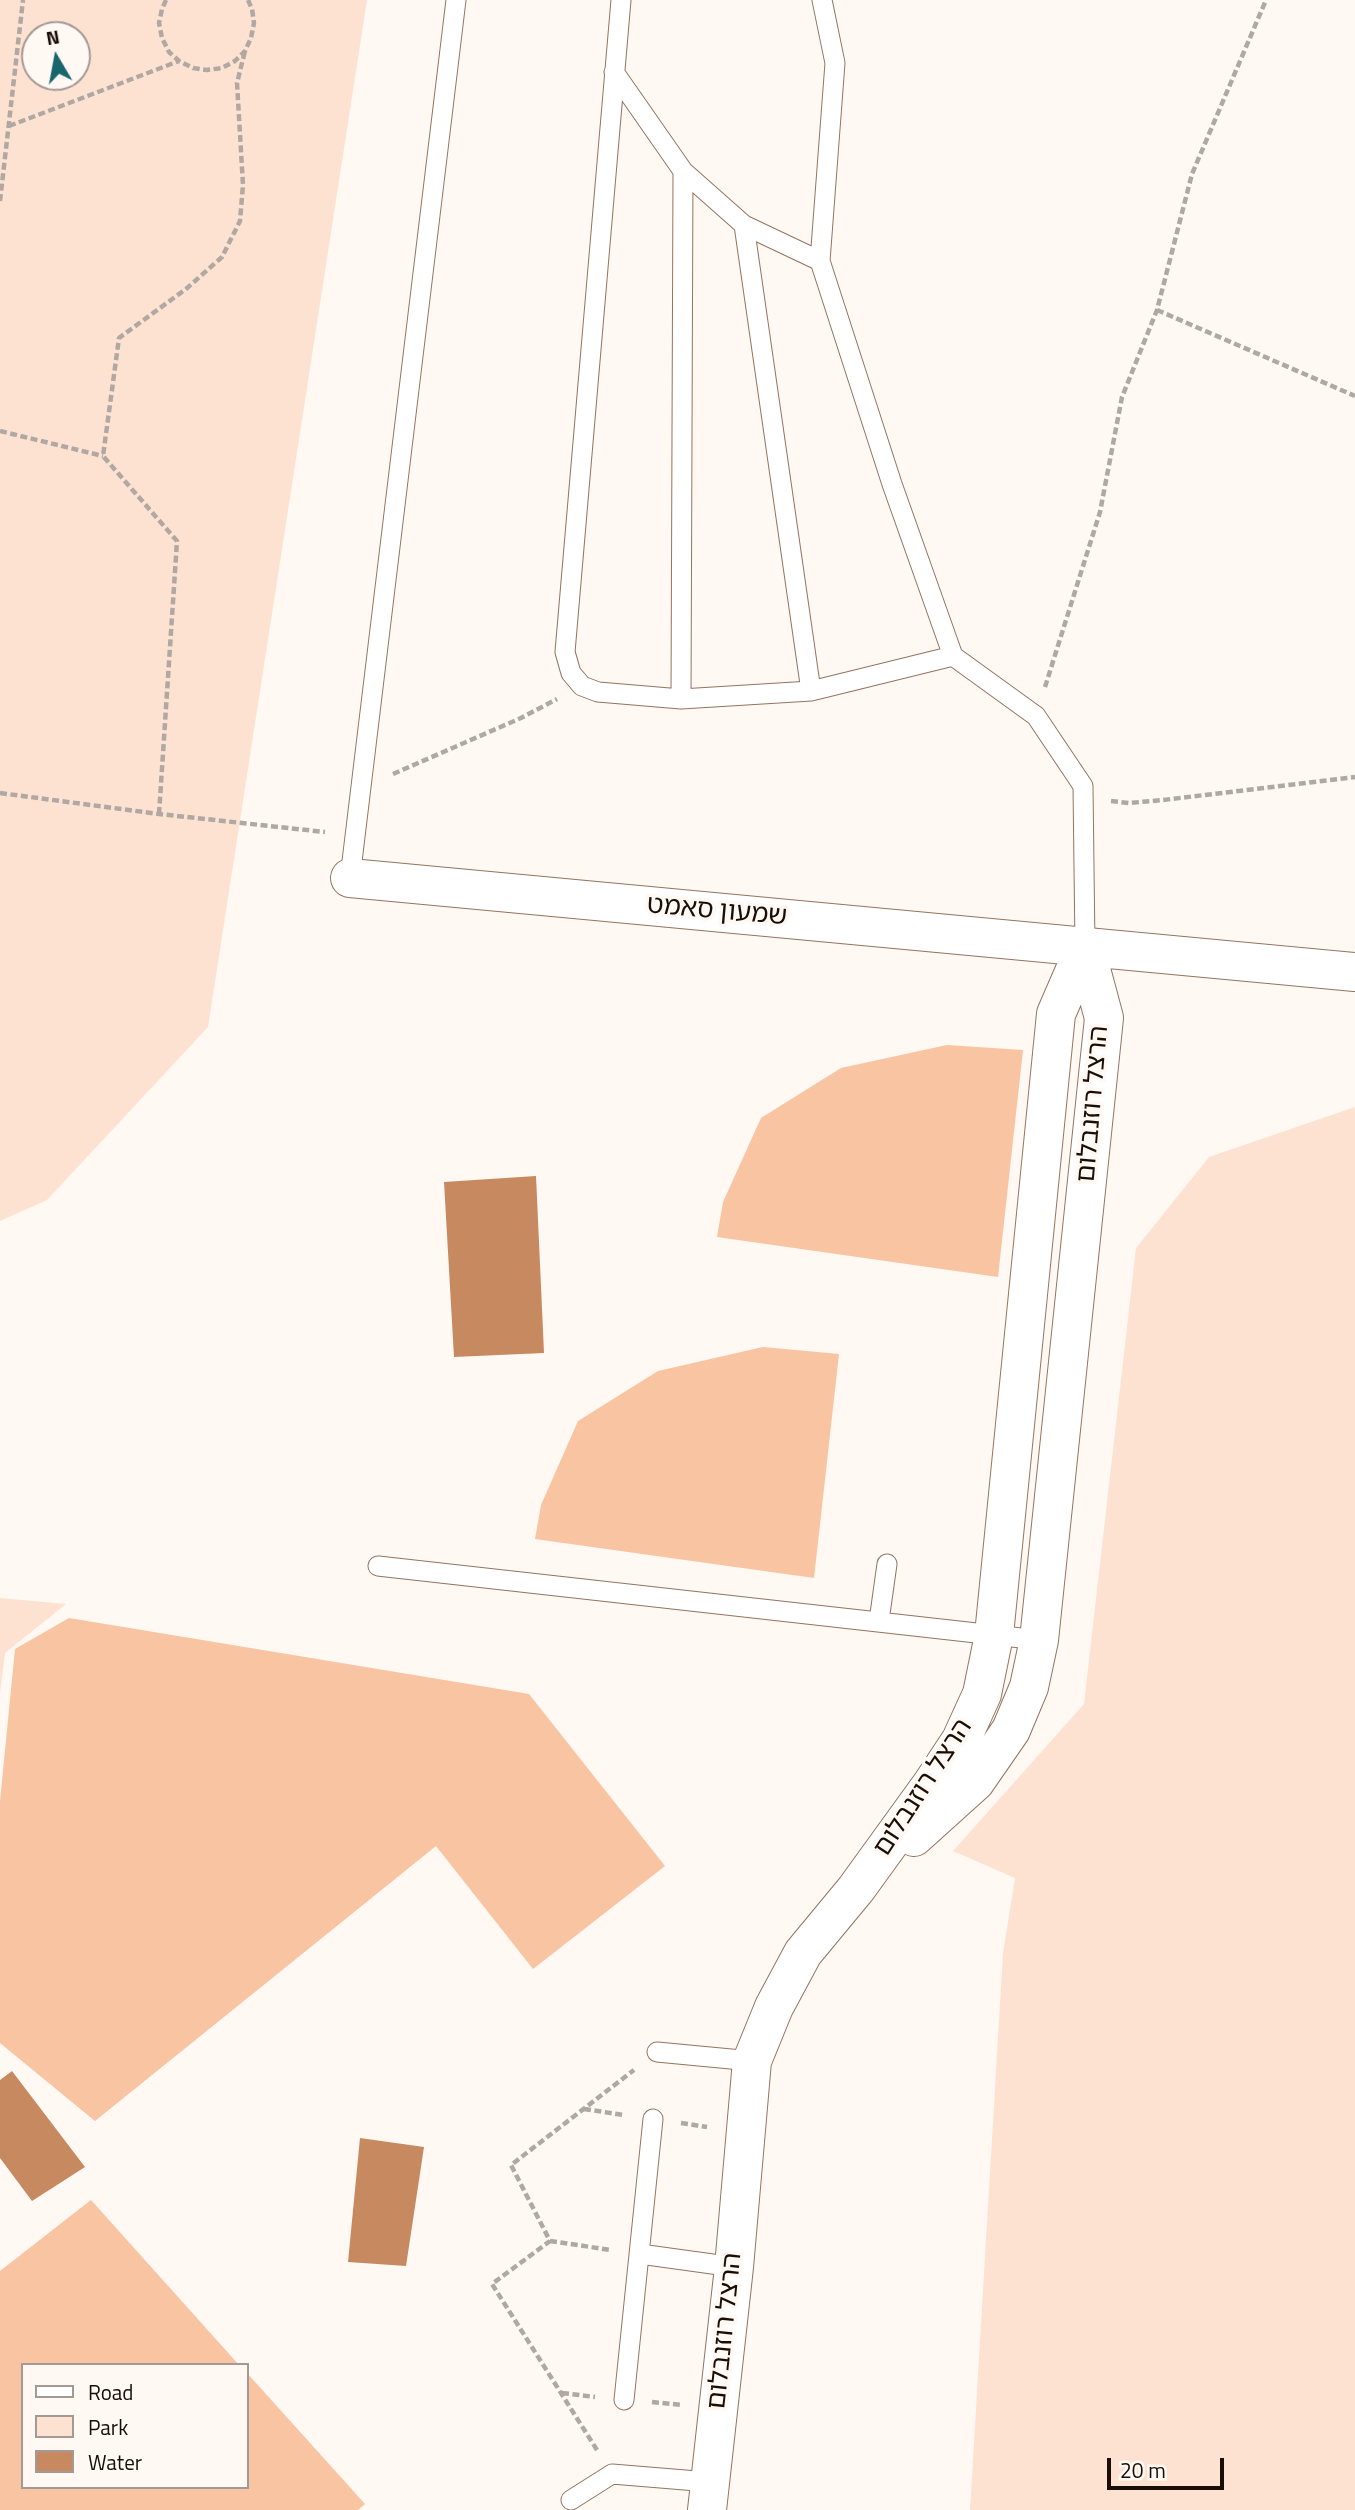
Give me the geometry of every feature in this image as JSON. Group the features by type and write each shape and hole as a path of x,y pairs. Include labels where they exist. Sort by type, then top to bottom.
{"street":[{"name":"שמעון סאמט","path":"349,878 1355,972"},
{"name":"הרצל רוזנבלום","path":"708,2496 734,2267 752,2061 774,2007 803,1953 856,1889 932,1784 961,1740 982,1694 994,1635 1056,1014 1085,947"},
{"name":"הרצל רוזנבלום","path":"856,1889 975,1782 1011,1730 1029,1687 1039,1640 1104,1018 1085,947"}],"lane":[{"path":"349,878 456,0"},
{"path":"621,0 565,652 571,673 582,687 598,692 681,699 811,691 953,656"},
{"path":"822,0 835,63 820,261 892,484 953,656 1036,716 1083,786 1085,947"},
{"path":"614,72 683,171 744,225 820,261"},
{"path":"681,699 683,171"},
{"path":"744,225 811,691"},
{"path":"879,1621 887,1564"},
{"path":"378,1566 1039,1640"},
{"path":"657,2052 752,2061"},
{"path":"624,2400 653,2119"},
{"path":"639,2254 734,2267"},
{"path":"571,2500 612,2474 708,2496"}],"path":[{"path":"0,201 23,0"},
{"path":"166,0 159,23 162,38 179,61 193,68 222,68 245,51"},
{"path":"103,456 119,338 186,289 222,257 240,221 243,184 237,83 254,23 248,0"},
{"path":"1036,716 1100,512 1122,397 1157,310 1192,174 1266,0"},
{"path":"9,126 179,61"},
{"path":"1157,310 1355,396"},
{"path":"0,432 103,456 177,541 159,814"},
{"path":"360,788 521,718 582,687"},
{"path":"1083,786 1102,800 1129,803 1355,777"},
{"path":"0,793 159,814 354,835"},
{"path":"550,2241 511,2165 657,2052"},
{"path":"612,2474 492,2284 550,2241 639,2254"}],"green space":[{"path":"0,0 367,0 208,1027 47,1200 0,1221"},
{"path":"1355,1107 1355,2510 970,2510 1003,1953 1015,1878 953,1851 1084,1704 1136,1248 1209,1157"},
{"path":"0,1598 66,1604 5,1653 0,1693"}],"water":[{"path":"536,1176 544,1353 454,1357 444,1182"},
{"path":"12,2071 85,2167 32,2201 0,2158 0,2080"},
{"path":"360,2138 424,2147 406,2266 348,2262"}],"building":[{"path":"947,1045 1023,1050 998,1277 717,1237 723,1202 761,1118 841,1068"},
{"path":"763,1347 839,1354 814,1578 535,1539 541,1505 578,1421 658,1371"},
{"path":"69,1618 529,1694 665,1866 533,1969 436,1846 95,2121 0,2043 0,1801 15,1649"},
{"path":"91,2200 237,2363 21,2363 21,2489 248,2489 248,2374 365,2504 358,2510 0,2510 0,2271"}]}
